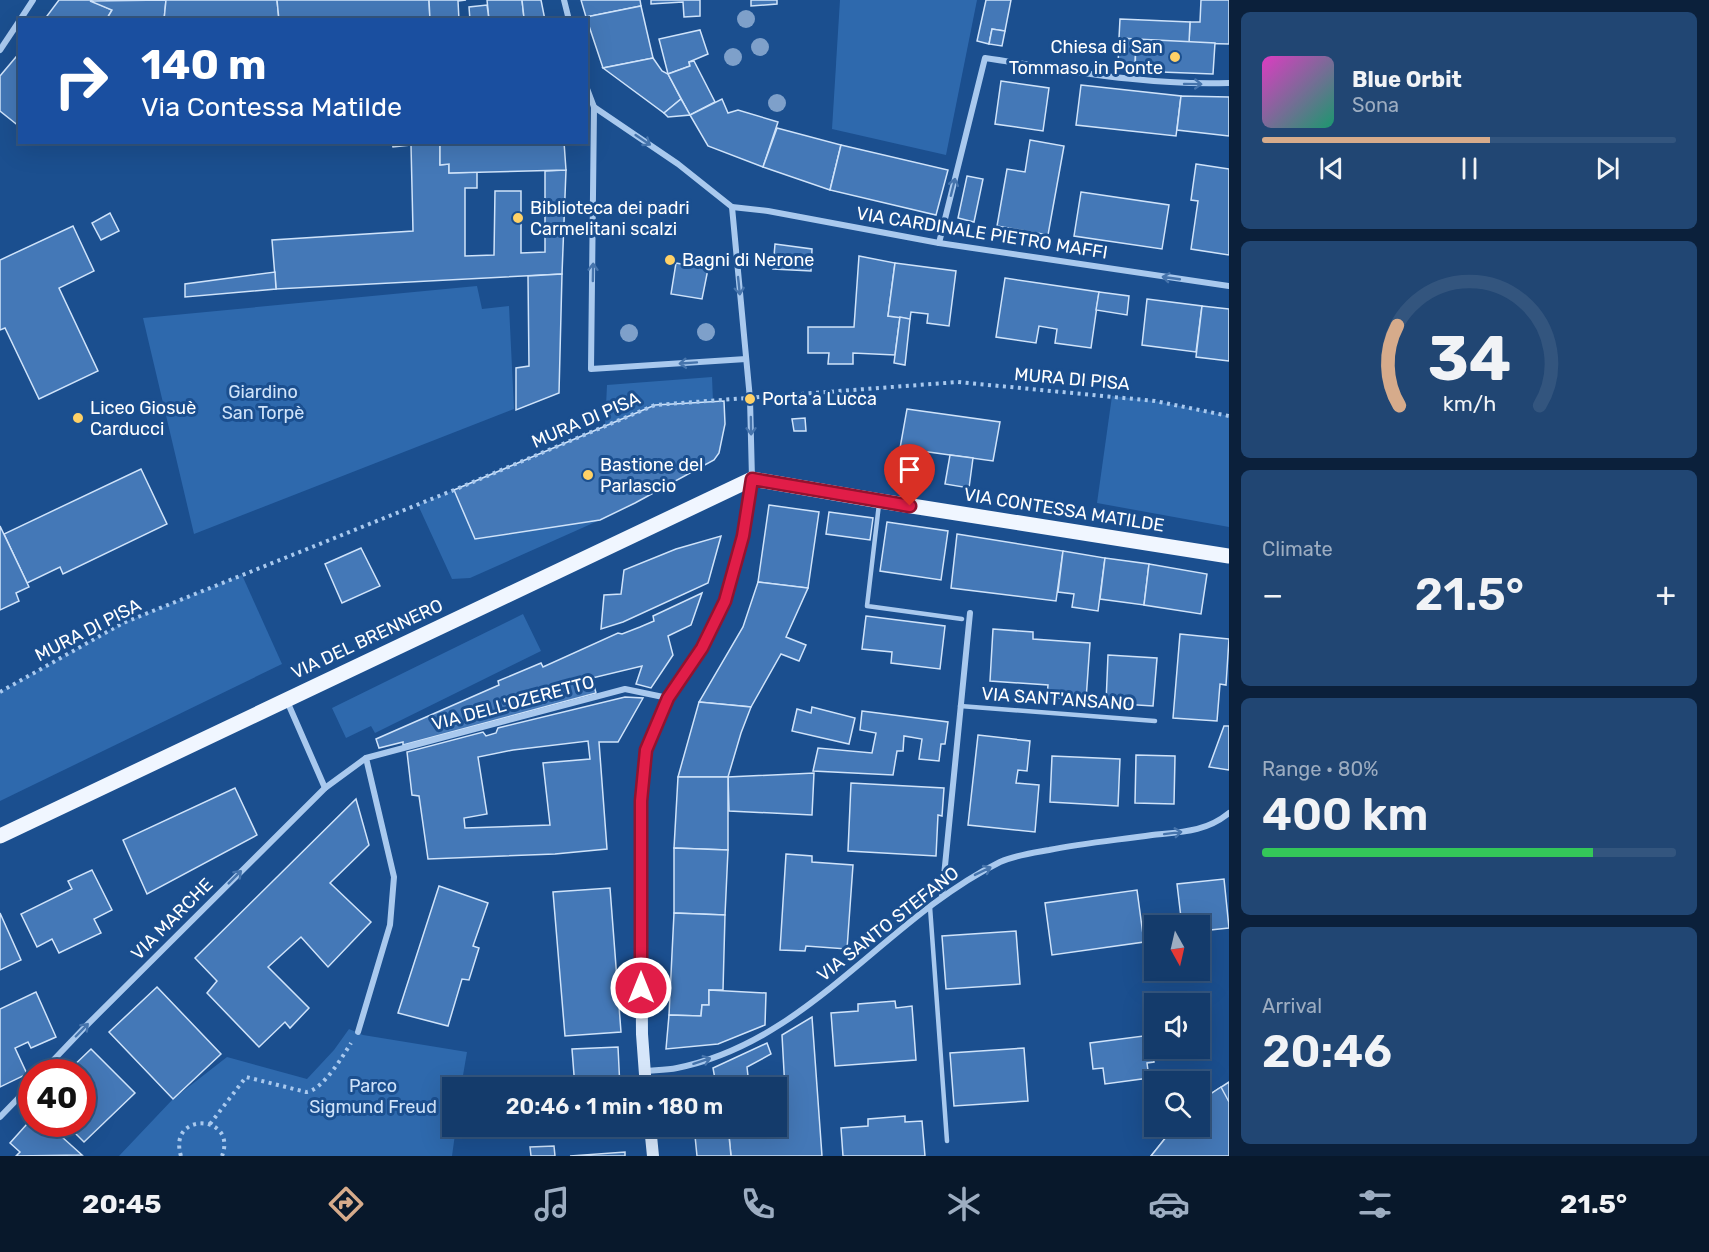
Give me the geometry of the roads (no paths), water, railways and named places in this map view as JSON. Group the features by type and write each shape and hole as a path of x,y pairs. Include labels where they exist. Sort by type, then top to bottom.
{"main road":[{"name":"VIA CONTESSA MATILDE","path":"752,479 1229,556"},
{"name":"VIA DEL BRENNERO","path":"0,836 752,479"}],"street":[{"path":"21,18 33,0"},
{"path":"564,0 568,18"},
{"path":"0,50 18,23"},
{"path":"939,243 985,58 1139,81 1191,84 1229,83"},
{"path":"588,91 594,107 591,369 746,359"},
{"path":"594,107 678,164 732,207 750,399 752,479 743,536 725,601 702,648 668,698 646,750 641,801 642,1034 645,1077"},
{"name":"VIA CARDINALE PIETRO MAFFI","path":"732,207 768,211 939,243 1229,286"},
{"name":"VIA SANT'ANSANO","path":"942,896 970,613"},
{"name":"VIA DELL'OZERETTO","path":"366,758 625,689 668,698"},
{"path":"286,699 325,788"},
{"path":"358,1032 390,925 394,888 393,866 366,758"},
{"name":"VIA MARCHE","path":"54,1059 325,788 366,758"},
{"name":"VIA SANTO STEFANO","path":"645,1071 675,1069 705,1061 765,1035 804,1009 942,896 969,878 1012,857 1076,844 1196,830 1217,823 1229,813"},
{"path":"0,1117 18,1098"},
{"path":"651,1137 653,1156"}],"lane":[{"path":"880,501 867,606 962,619"},
{"name":"VIA SANT'ANSANO","path":"960,706 1155,721"},
{"path":"930,907 947,1142"}],"place":[{"name":"Chiesa di San Tommaso in Ponte","path":"1175,57"},
{"name":"Biblioteca dei padri Carmelitani scalzi","path":"518,218"},
{"name":"Bagni di Nerone","path":"670,260"},
{"name":"Porta a Lucca","path":"750,399"},
{"name":"Liceo Giosuè Carducci","path":"78,418"},
{"name":"Bastione del Parlascio","path":"588,475"}],"park label":[{"name":"Giardino San Torpè","path":"263,402"},
{"name":"Parco Sigmund Freud","path":"373,1096"}]}
